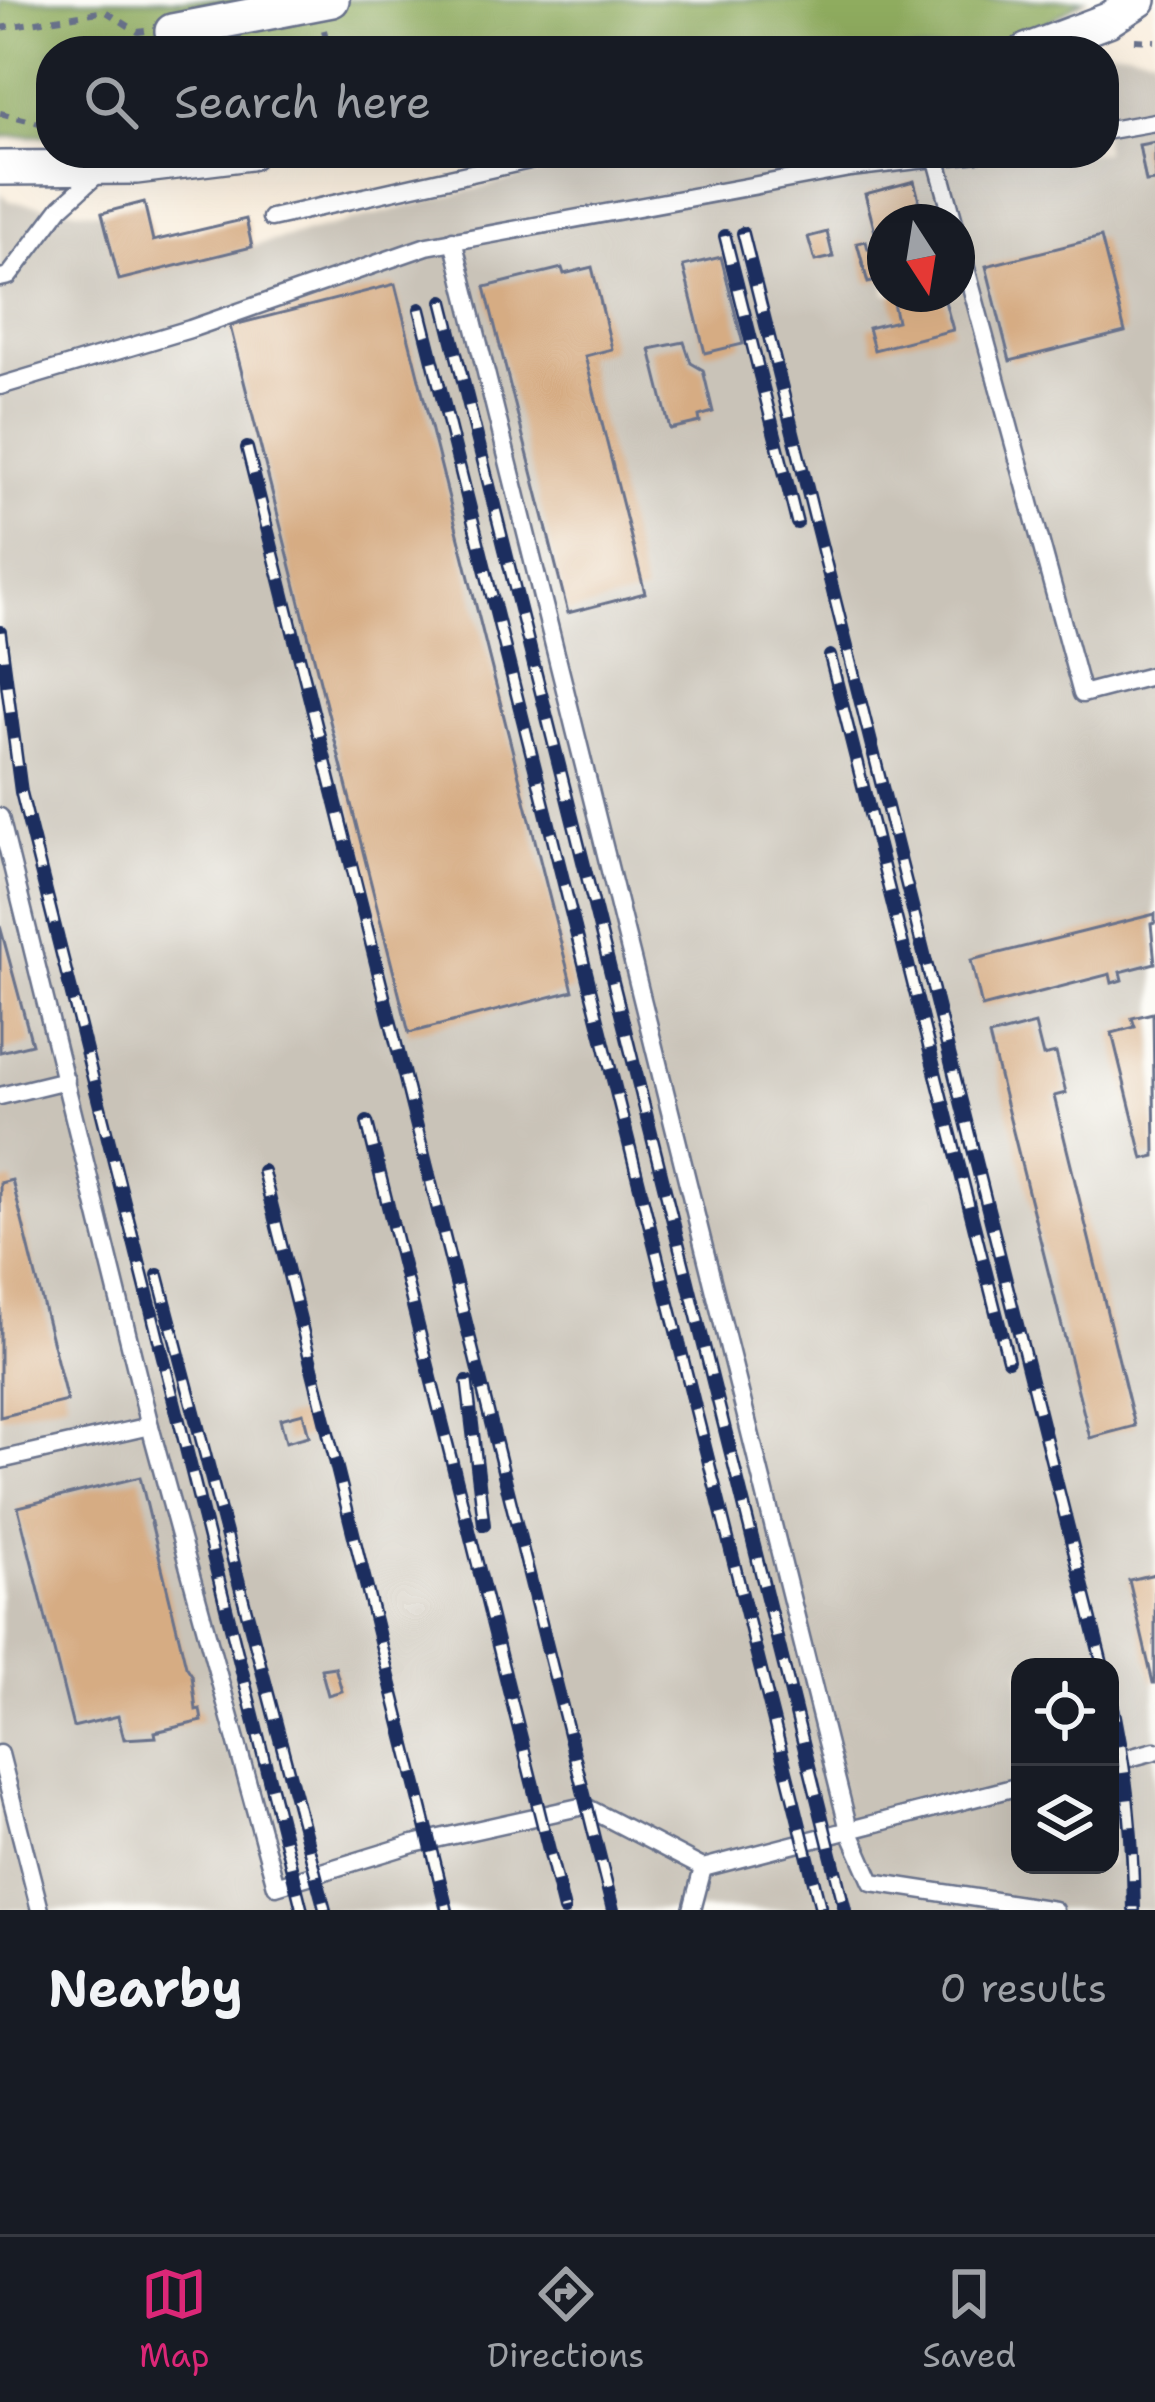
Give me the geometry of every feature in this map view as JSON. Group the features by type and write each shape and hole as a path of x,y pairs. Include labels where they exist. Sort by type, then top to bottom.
{"street":[{"path":"172,31 332,0"},
{"path":"1066,36 1108,20 1139,0"},
{"path":"0,168 36,168"}],"lane":[{"path":"1119,128 1155,122"},
{"path":"0,278 9,276 61,207 104,168"},
{"path":"272,218 494,168"},
{"path":"0,386 190,329 453,240 850,168"},
{"path":"939,168 949,204"},
{"path":"453,240 849,1830 872,1882 1054,1910"},
{"path":"975,301 1082,694 1155,675"},
{"path":"0,817 150,1426 276,1886 413,1844 584,1806 703,1868 1011,1788"},
{"path":"0,1096 66,1080"},
{"path":"0,1460 150,1426"},
{"path":"1119,1761 1155,1751"},
{"path":"0,1754 40,1910"},
{"path":"692,1910 703,1868"}],"path":[{"path":"0,28 105,10 138,32 172,31"},
{"path":"0,113 36,122"}],"shaded area":[{"path":"1119,50 1155,55 1155,1910 0,1910 0,192 9,201 102,213 119,280 560,168 1119,168"}],"green space":[{"path":"0,0 1084,0 1014,36 36,36 36,136 0,137"}],"building":[{"path":"1155,142 1155,181 1146,182 1139,145"},
{"path":"914,181 920,204 868,204 865,194"},
{"path":"144,202 153,241 246,219 252,247 119,280 102,213"},
{"path":"827,232 833,257 815,261 808,237"},
{"path":"1101,237 1125,332 1010,361 986,266"},
{"path":"866,241 867,245 867,279 857,243"},
{"path":"721,257 743,344 705,353 683,266"},
{"path":"592,267 612,349 585,356 645,593 568,613 485,287 562,268 564,274"},
{"path":"395,284 573,991 409,1033 230,326"},
{"path":"895,312 948,312 953,330 874,350 868,328 897,321"},
{"path":"684,342 691,363 703,370 713,412 699,416 700,422 670,429 650,349"},
{"path":"1155,914 1151,924 1155,963 1120,972 1122,980 1112,983 1110,974 982,1007 971,960"},
{"path":"0,926 32,1044 0,1052"},
{"path":"1153,1013 1155,1156 1143,1159 1112,1033 1135,1027 1132,1018"},
{"path":"1035,1024 1043,1056 1056,1053 1066,1093 1054,1096 1135,1426 1090,1438 989,1036"},
{"path":"12,1180 67,1401 0,1417 0,1183"},
{"path":"303,1413 309,1436 286,1442 280,1419"},
{"path":"140,1477 202,1721 155,1732 156,1737 124,1739 118,1716 73,1727 18,1507"},
{"path":"1155,1574 1155,1683 1153,1683 1129,1580"},
{"path":"335,1667 342,1691 328,1695 321,1669"}],"railway":[{"path":"743,233 1101,1658"},
{"path":"725,236 797,523"},
{"path":"443,301 845,1910"},
{"path":"420,309 821,1910"},
{"path":"247,448 613,1910"},
{"path":"0,632 21,792 302,1910"},
{"path":"830,656 1008,1360"},
{"path":"367,1122 564,1910"},
{"path":"263,1171 447,1910"},
{"path":"158,1275 325,1910"},
{"path":"467,1382 484,1525"},
{"path":"1119,1737 1134,1910"}]}
